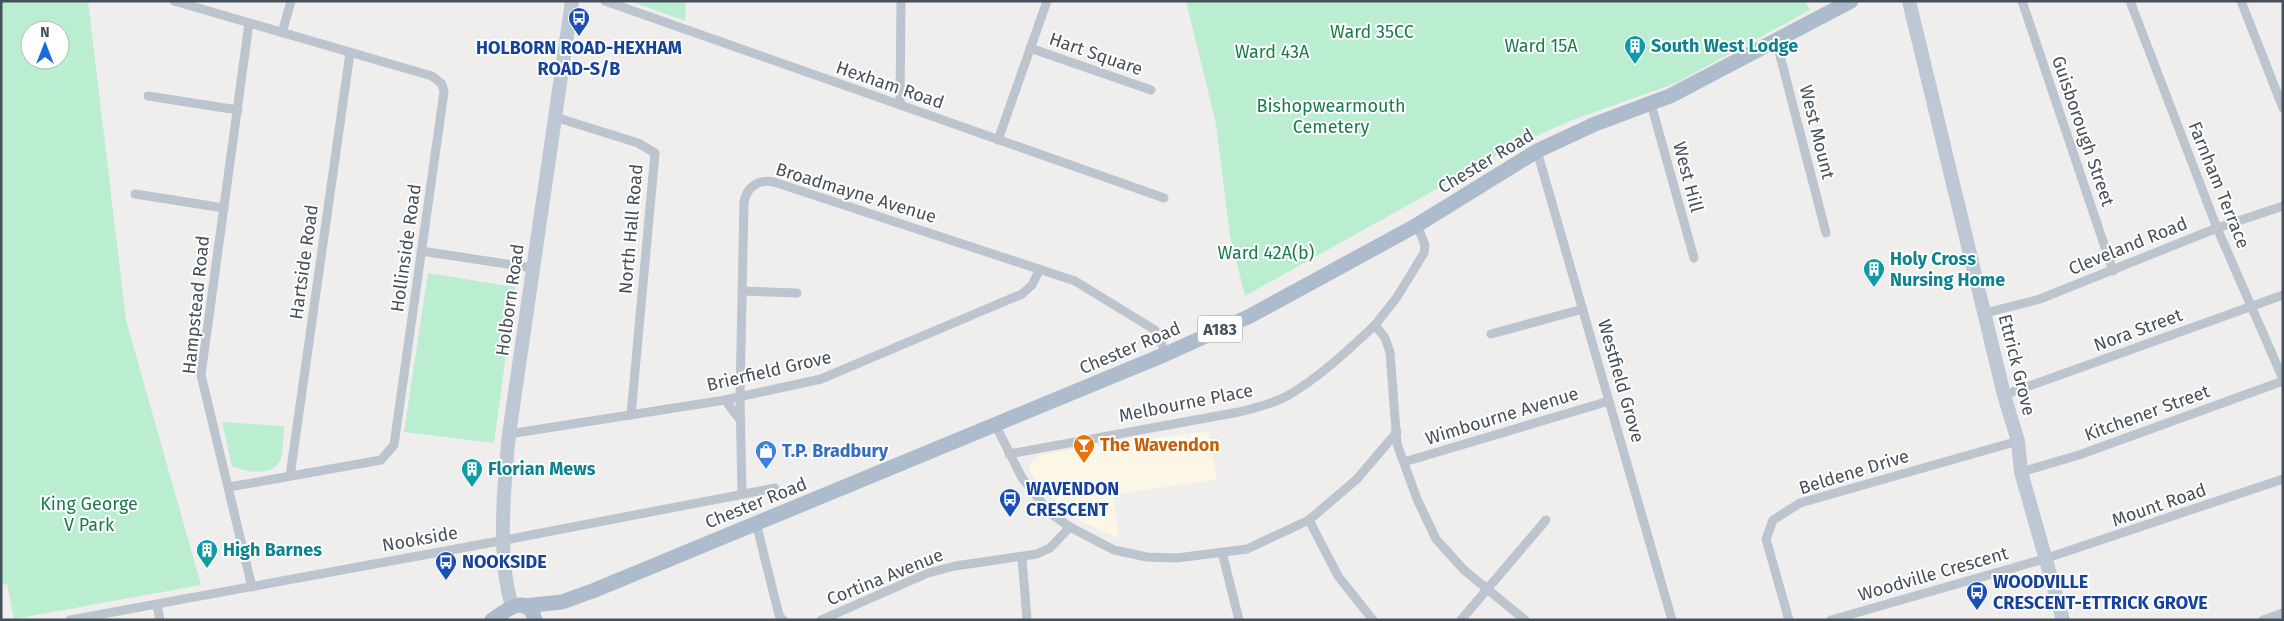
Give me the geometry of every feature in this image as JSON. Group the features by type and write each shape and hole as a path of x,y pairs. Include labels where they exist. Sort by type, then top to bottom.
{"main road":[{"name":"Chester Road","path":"506,613 562,602 920,457 1166,354 1250,316 1417,225 1537,151 1595,124 1651,104 1851,1"},
{"name":"Chester Road","path":"542,620 562,602"},
{"path":"506,613 532,612 535,620"}],"street":[{"name":"Hollinside Road","path":"174,1 432,76 444,88 394,445 381,460 229,487"},
{"path":"282,33 291,1"},
{"name":"Holborn Road","path":"506,613 504,500 509,434 572,1"},
{"name":"Hexham Road","path":"605,1 1164,198"},
{"path":"900,105 901,1"},
{"path":"998,140 1047,1"},
{"name":"Ettrick Grove","path":"1909,1 2004,395 2018,441 2021,472 2044,560 2063,620"},
{"name":"Guisborough Street","path":"2022,1 2112,271"},
{"name":"Farnham Terrace","path":"2130,1 2217,228 2283,380"},
{"path":"2240,1 2283,108"},
{"name":"Hampstead Road","path":"250,23 201,375 252,587"},
{"name":"West Mount","path":"1776,40 1826,234"},
{"name":"Hart Square","path":"1030,48 1151,90"},
{"name":"Hartside Road","path":"290,476 350,53"},
{"path":"148,96 238,110"},
{"name":"West Hill","path":"1651,104 1694,258"},
{"name":"North Hall Road","path":"555,117 638,144 654,153 631,415"},
{"name":"Westfield Grove","path":"1537,151 1672,620"},
{"name":"Broadmayne Avenue","path":"742,494 740,396 744,202 751,187 756,183 768,180 1075,281 1155,330 1166,354"},
{"path":"135,194 224,208"},
{"name":"Cleveland Road","path":"1985,313 2040,299 2217,228 2283,206"},
{"path":"1417,225 1425,245 1424,253 1397,297 1375,325 1389,347 1397,444 1417,499 1436,538 1464,570 1525,620"},
{"path":"421,250 533,268"},
{"name":"Brierfield Grove","path":"509,434 725,400 821,379 1022,294 1032,285 1040,269"},
{"path":"742,291 798,292"},
{"name":"Nora Street","path":"2004,395 2283,295"},
{"path":"1491,334 1583,309"},
{"name":"Melbourne Place","path":"1009,454 1239,412 1264,405 1286,396 1304,384 1343,355 1375,325"},
{"name":"Kitchener Street","path":"2021,472 2079,455 2283,380"},
{"path":"741,382 749,392 754,394"},
{"path":"725,400 741,421"},
{"name":"Wimbourne Avenue","path":"1404,462 1609,400"},
{"path":"995,424 1009,454 1035,496 1050,513 1070,527 1114,550 1147,557 1177,558 1247,549 1309,520 1357,480 1397,432"},
{"name":"Beldene Drive","path":"1789,620 1766,539 1773,520 1800,503 2018,441"},
{"name":"Mount Road","path":"2044,560 2283,479"},
{"name":"Nookside","path":"70,620 775,488"},
{"path":"1309,520 1338,576 1373,620"},
{"path":"1461,620 1546,520"},
{"path":"756,523 779,615 783,620"},
{"name":"Cortina Avenue","path":"821,620 928,573 955,566 1022,558 1037,554 1050,548 1070,527"},
{"path":"1222,552 1239,620"},
{"path":"1022,558 1027,620"},
{"name":"Woodville Crescent","path":"1831,620 2044,560"},
{"path":"157,605 160,620"},
{"path":"2263,620 2283,613"}],"shaded area":[{"path":"1209,431 1217,479 1113,495 1119,539 1075,518 1041,488 1030,471 1030,464 1040,455 1104,444"}],"green space":[{"name":"King George V Park","path":"1,1 88,1 126,320 201,585 14,619 7,584 1,585"},
{"path":"630,1 686,1 685,21"},
{"name":"Bishopwearmouth Cemetery","path":"1186,1 1805,1 1810,10 1676,83 1570,121 1514,146 1245,296 1230,236 1216,124"},
{"path":"428,273 515,287 494,443 404,432"},
{"path":"222,422 284,426 282,454 277,464 272,469 259,472 232,466"}],"place":[{"name":"HOLBORN ROAD-HEXHAM ROAD-S/B","path":"579,37"},
{"name":"South West Lodge","path":"1635,65"},
{"name":"Holy Cross Nursing Home","path":"1874,288"},
{"name":"The Wavendon","path":"1084,464"},
{"name":"T.P. Bradbury","path":"766,470"},
{"name":"Florian Mews","path":"472,488"},
{"name":"WAVENDON CRESCENT","path":"1010,518"},
{"name":"High Barnes","path":"207,569"},
{"name":"NOOKSIDE","path":"446,581"},
{"name":"WOODVILLE CRESCENT-ETTRICK GROVE","path":"1977,611"}],"park label":[{"name":"Ward 35CC","path":"1372,32"},
{"name":"Ward 15A","path":"1541,46"},
{"name":"Ward 43A","path":"1272,52"},
{"name":"Ward 42A(b)","path":"1266,253"}]}
